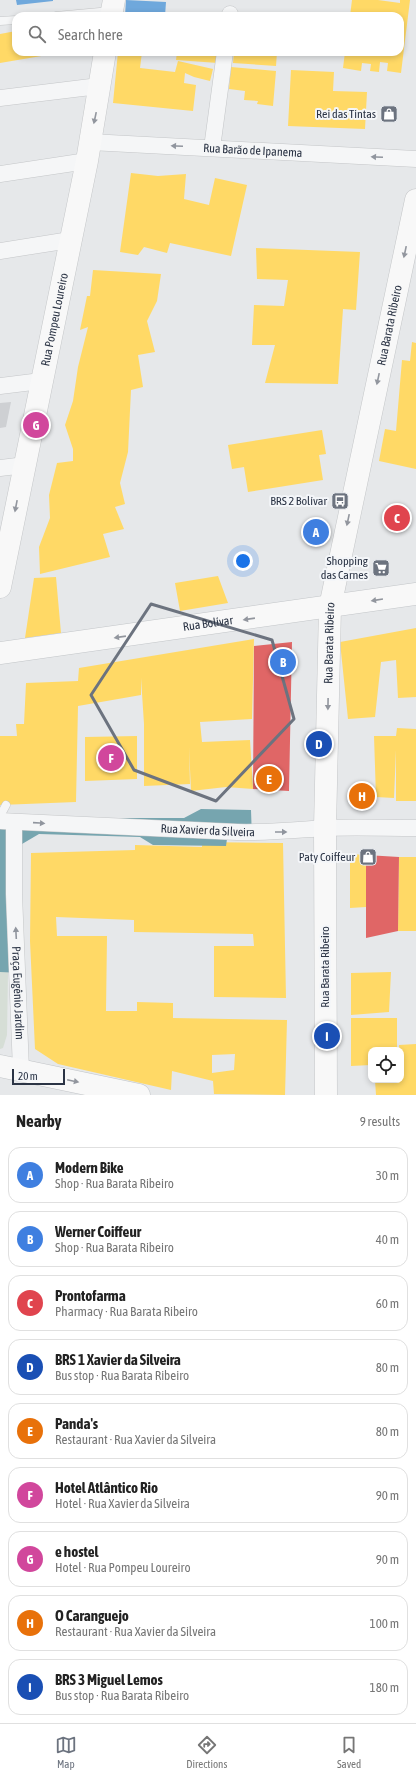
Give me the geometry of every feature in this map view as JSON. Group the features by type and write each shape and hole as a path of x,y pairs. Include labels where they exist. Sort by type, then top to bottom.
{"main road":[{"name":"Rua Pompeu Loureiro","path":"0,587 97,111 99,86 104,56"},
{"name":"Rua Barata Ribeiro","path":"326,1095 325,828 330,607 416,200"},
{"name":"Rua Bolívar","path":"0,653 416,594"},
{"path":"0,1066 138,1095"}],"street":[{"path":"212,148 224,56"},
{"path":"0,98 99,86"},
{"name":"Rua Barão de Ipanema","path":"0,174 88,152 212,148 416,159"},
{"path":"0,251 70,240"},
{"path":"0,386 42,381"},
{"path":"0,468 24,469"},
{"name":"Rua Xavier da Silveira","path":"4,819 237,832 289,832 325,828 416,828"},
{"name":"Praça Eugênio Jardim","path":"4,819 7,891 21,1070"}],"lane":[{"path":"89,12 113,9"},
{"path":"0,21 12,20"},
{"path":"0,475 24,469"},
{"path":"4,819 6,805"}],"highlighted area":[{"path":"151,604 272,640 294,719 216,801 134,770 91,695"}],"shaded area":[{"path":"0,898 9,911 7,1035 3,1048 0,1049"}],"building: Homes":[{"path":"352,0 378,0 400,3 400,0 410,0 404,49 404,12 350,12"},
{"path":"12,32 12,56 41,56 0,63 0,34"},
{"path":"118,56 142,56 140,68 175,72 178,61 213,69 210,81 185,73 184,83 196,85 193,111 113,103"},
{"path":"176,56 219,56 218,63 176,60"},
{"path":"234,56 277,56 276,66 233,63"},
{"path":"344,56 403,56 401,73 387,71 388,63 380,62 379,72 370,71 371,64 362,63 361,71 343,68"},
{"path":"231,67 276,71 273,106 257,104 258,101 244,100 245,91 229,89"},
{"path":"291,70 334,72 333,91 367,92 365,129 288,126"},
{"path":"131,173 158,176 186,174 184,199 209,205 215,178 247,185 231,256 170,243 167,253 144,247 138,255 120,252"},
{"path":"256,248 360,252 356,310 343,309 338,384 265,383 275,345 252,345 254,305 284,306 288,280 257,279"},
{"path":"93,270 161,274 157,301 147,321 155,352 138,355 143,387 131,390 128,452 120,483 125,504 115,507 124,529 103,534 110,557 40,574 39,547 50,518 49,495 57,463 73,461 73,449 65,425 73,401 78,367 88,327 80,330 87,296 90,296"},
{"path":"412,342 416,343 416,469 379,461 385,429 396,431 402,360 410,361"},
{"path":"322,430 326,454 319,455 323,480 248,492 244,467 232,469 228,445"},
{"path":"218,576 228,603 180,611 175,583"},
{"path":"56,577 61,633 25,638 34,578"},
{"path":"416,628 416,697 398,698 396,660 381,662 375,717 348,719 340,642"},
{"path":"254,639 252,719 200,722 202,742 250,740 253,789 226,787 191,791 189,747 190,784 144,786 144,724 141,678 141,695 78,706 76,802 0,805 0,736 17,736 16,724 24,724 26,683 78,681 79,668"},
{"path":"397,728 416,729 416,801 396,801 396,750 394,798 376,797 374,736 396,736"},
{"path":"137,736 137,779 85,781 85,737"},
{"path":"202,842 283,843 286,998 214,997 214,946 254,946 253,934 134,932 134,920 56,917 57,936 107,936 106,1011 137,1011 137,1002 173,1003 173,1018 287,1020 285,1095 214,1094 213,1081 172,1071 171,1090 58,1064 35,1049 30,941 31,853 135,850 135,845 202,847","holes":["235,1054 234,1070 212,1073 212,1055"]},
{"path":"350,854 366,855 366,907 350,908"},
{"path":"399,857 416,857 416,931 398,931"},
{"path":"391,972 389,1012 351,1015 351,973"},
{"path":"351,1018 397,1018 397,1047 368,1047 368,1065 351,1066"},
{"path":"416,1044 416,1095 376,1095 375,1083 404,1083 404,1047 399,1047 399,1045"}],"building: Shops":[{"path":"292,642 289,791 253,789 254,646"},
{"path":"366,855 399,857 398,931 366,938"}],"building: Schools":[{"path":"16,0 53,0 53,1 17,5"},
{"path":"126,0 166,2 165,12 125,12"}],"building: Public":[{"path":"201,809 251,810 252,839 227,839 226,846 153,845 140,837 39,834 22,844 22,973 0,972 0,818 184,818"}],"building: Other":[{"path":"11,402 6,427 0,428 0,403"}],"place":[{"name":"Rei das Tintas","path":"389,114"},
{"name":"e hostel","path":"36,425"},
{"name":"BRS 2 Bolívar","path":"340,501"},
{"name":"Prontofarma","path":"397,518"},
{"name":"Modern Bike","path":"316,532"},
{"name":"Shopping das Carnes","path":"381,568"},
{"name":"Werner Coiffeur","path":"283,662"},
{"name":"BRS 1 Xavier da Silveira","path":"319,744"},
{"name":"Hotel Atlântico Rio","path":"111,758"},
{"name":"Panda's","path":"269,779"},
{"name":"O Caranguejo","path":"362,796"},
{"name":"Paty Coiffeur","path":"368,857"},
{"name":"BRS 3 Miguel Lemos","path":"327,1036"}]}
